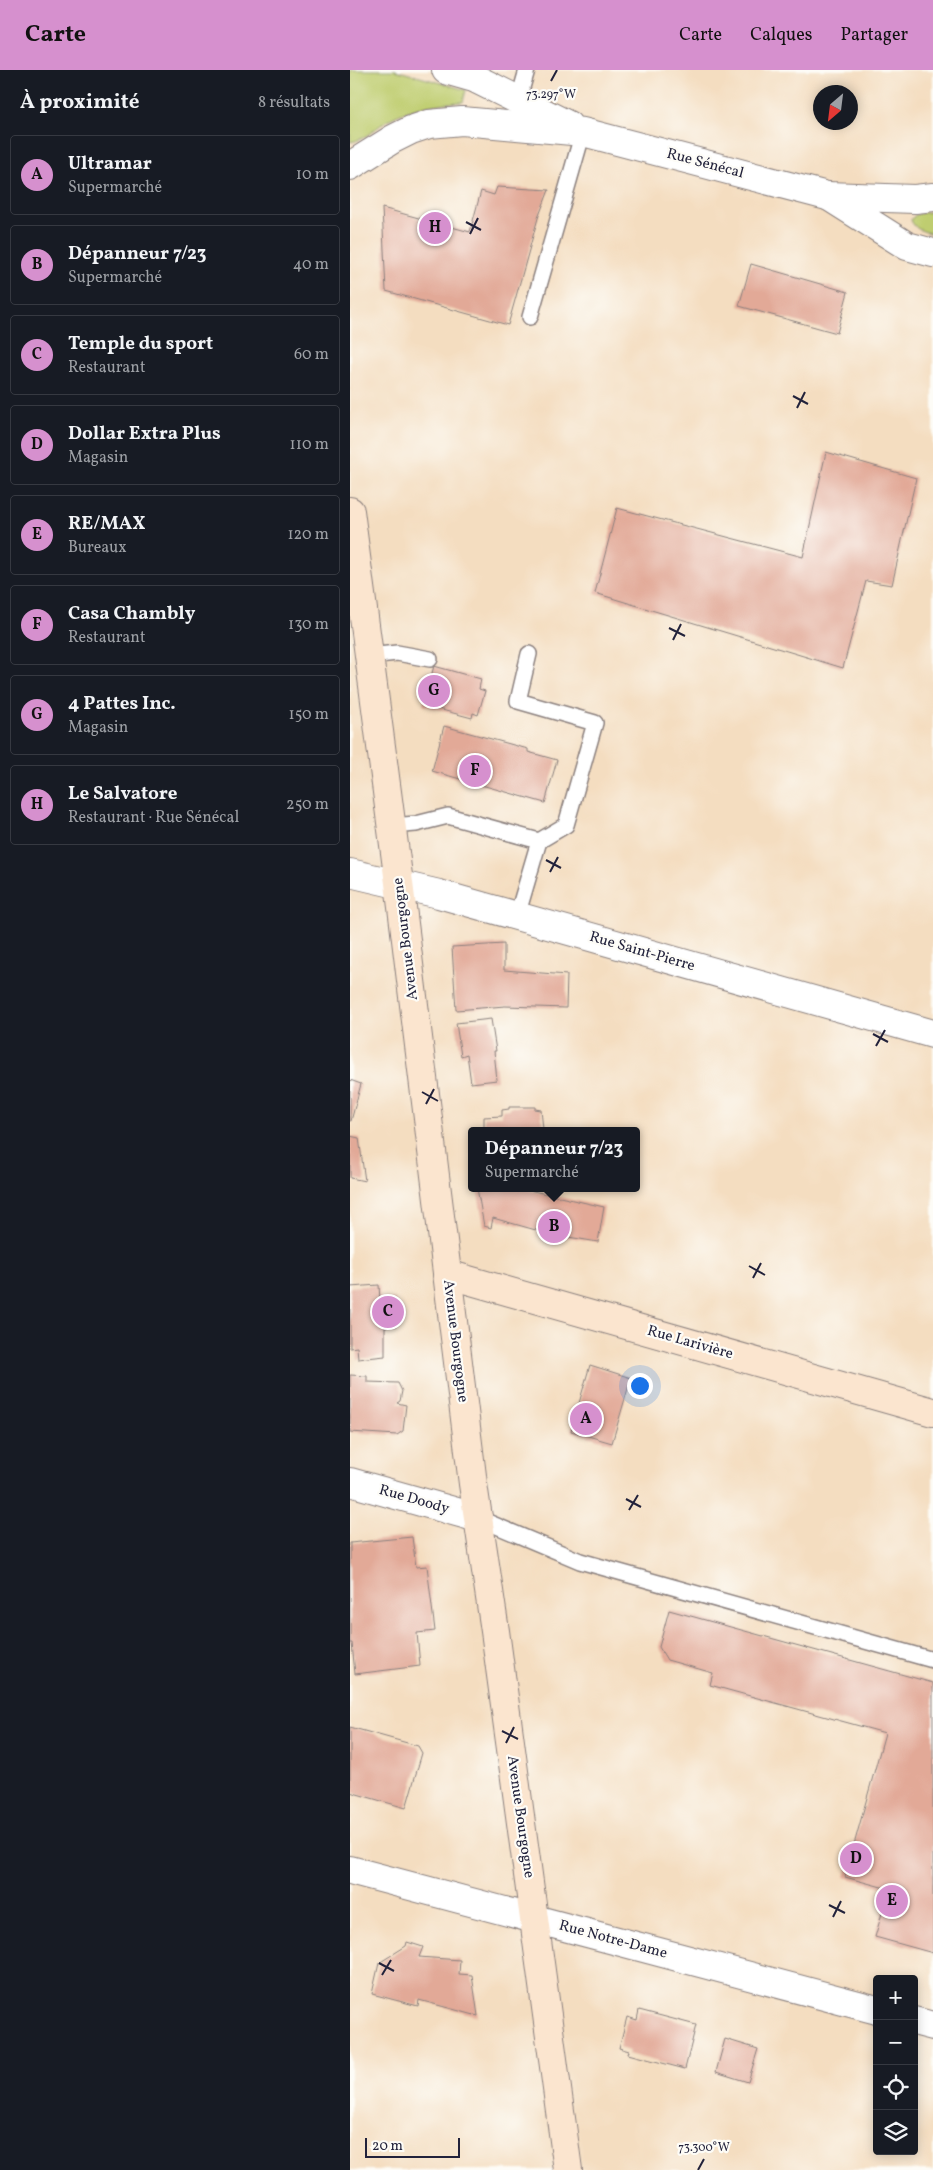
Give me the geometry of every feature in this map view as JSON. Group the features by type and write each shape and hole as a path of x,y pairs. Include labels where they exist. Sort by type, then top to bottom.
{"street":[{"name":"Rue Sénécal","path":"446,70 474,78 515,113"},
{"name":"Rue Sénécal","path":"350,166 392,139 429,124 515,113 827,196 915,199 933,197"},
{"name":"Rue Sénécal","path":"827,196 907,246 933,253"},
{"name":"Avenue Bourgogne","path":"350,511 356,598 369,656 392,826 446,1274 568,2170"},
{"name":"Rue Saint-Pierre","path":"350,873 399,884 517,916 933,1034"},
{"name":"Rue Larivière","path":"446,1274 933,1412"},
{"name":"Rue Doody","path":"350,1482 478,1518"},
{"name":"Rue Notre-Dame","path":"350,1870 482,1907 873,2009"},
{"path":"918,2022 933,2026"}],"lane":[{"path":"515,113 527,70"},
{"path":"530,317 583,132"},
{"path":"369,656 398,653 430,659"},
{"path":"517,916 539,841 566,825 594,723 518,701 529,654"},
{"path":"392,826 416,824 448,816 539,841"},
{"path":"478,1518 580,1561 933,1660"}],"green space":[{"path":"350,70 395,70 466,90 463,102 407,111 385,122 361,139 350,142"},
{"path":"933,212 933,234 917,228 911,220 918,214"}],"building":[{"path":"497,187 549,190 538,218 508,325 386,291 382,208 470,232 481,191 494,195"},
{"path":"751,264 848,292 837,333 739,306"},
{"path":"826,452 916,478 892,585 866,581 843,668 595,593 617,508 803,557"},
{"path":"434,666 481,679 479,689 485,691 478,715 473,713 472,718 423,705"},
{"path":"444,726 528,749 528,752 557,760 545,803 432,771"},
{"path":"504,944 504,970 567,975 566,1008 505,1006 456,1010 452,947"},
{"path":"491,1019 496,1051 494,1051 497,1080 471,1083 467,1054 461,1056 456,1023"},
{"path":"350,1080 361,1084 351,1121 350,1121"},
{"path":"509,1107 535,1107 535,1109 541,1110 543,1127 484,1127 484,1117 502,1116 502,1110 509,1109"},
{"path":"350,1136 359,1138 365,1181 350,1178"},
{"path":"478,1192 538,1192 604,1207 598,1242 550,1234 493,1218 491,1228 484,1226"},
{"path":"379,1285 380,1300 395,1299 397,1326 385,1327 385,1356 358,1359 357,1347 350,1348 350,1287"},
{"path":"590,1365 631,1378 612,1443 571,1431"},
{"path":"350,1375 367,1376 367,1382 398,1383 402,1391 400,1401 397,1403 406,1405 403,1431 397,1435 350,1432"},
{"path":"412,1537 416,1567 427,1566 435,1631 417,1633 420,1666 355,1674 352,1643 350,1643 350,1543"},
{"path":"669,1610 933,1683 933,1953 875,1937 889,1889 845,1877 885,1733 710,1685 713,1673 667,1660 659,1647"},
{"path":"350,1727 418,1746 422,1753 406,1808 350,1792"},
{"path":"407,1942 423,1947 419,1957 460,1960 459,1974 472,1975 478,2016 419,2000 418,2006 372,1994 379,1963 406,1946"},
{"path":"639,2010 696,2025 685,2069 628,2054 629,2051 619,2048 627,2017 637,2020"},
{"path":"725,2039 758,2049 748,2082 716,2072"}],"place":[{"name":"Le Salvatore","path":"435,228"},
{"name":"4 Pattes Inc.","path":"434,691"},
{"name":"Casa Chambly","path":"475,771"},
{"name":"Dépanneur 7/23","path":"554,1227"},
{"name":"Temple du sport","path":"388,1312"},
{"name":"Ultramar","path":"586,1419"},
{"name":"Dollar Extra Plus","path":"856,1859"},
{"name":"RE/MAX","path":"892,1901"}]}
